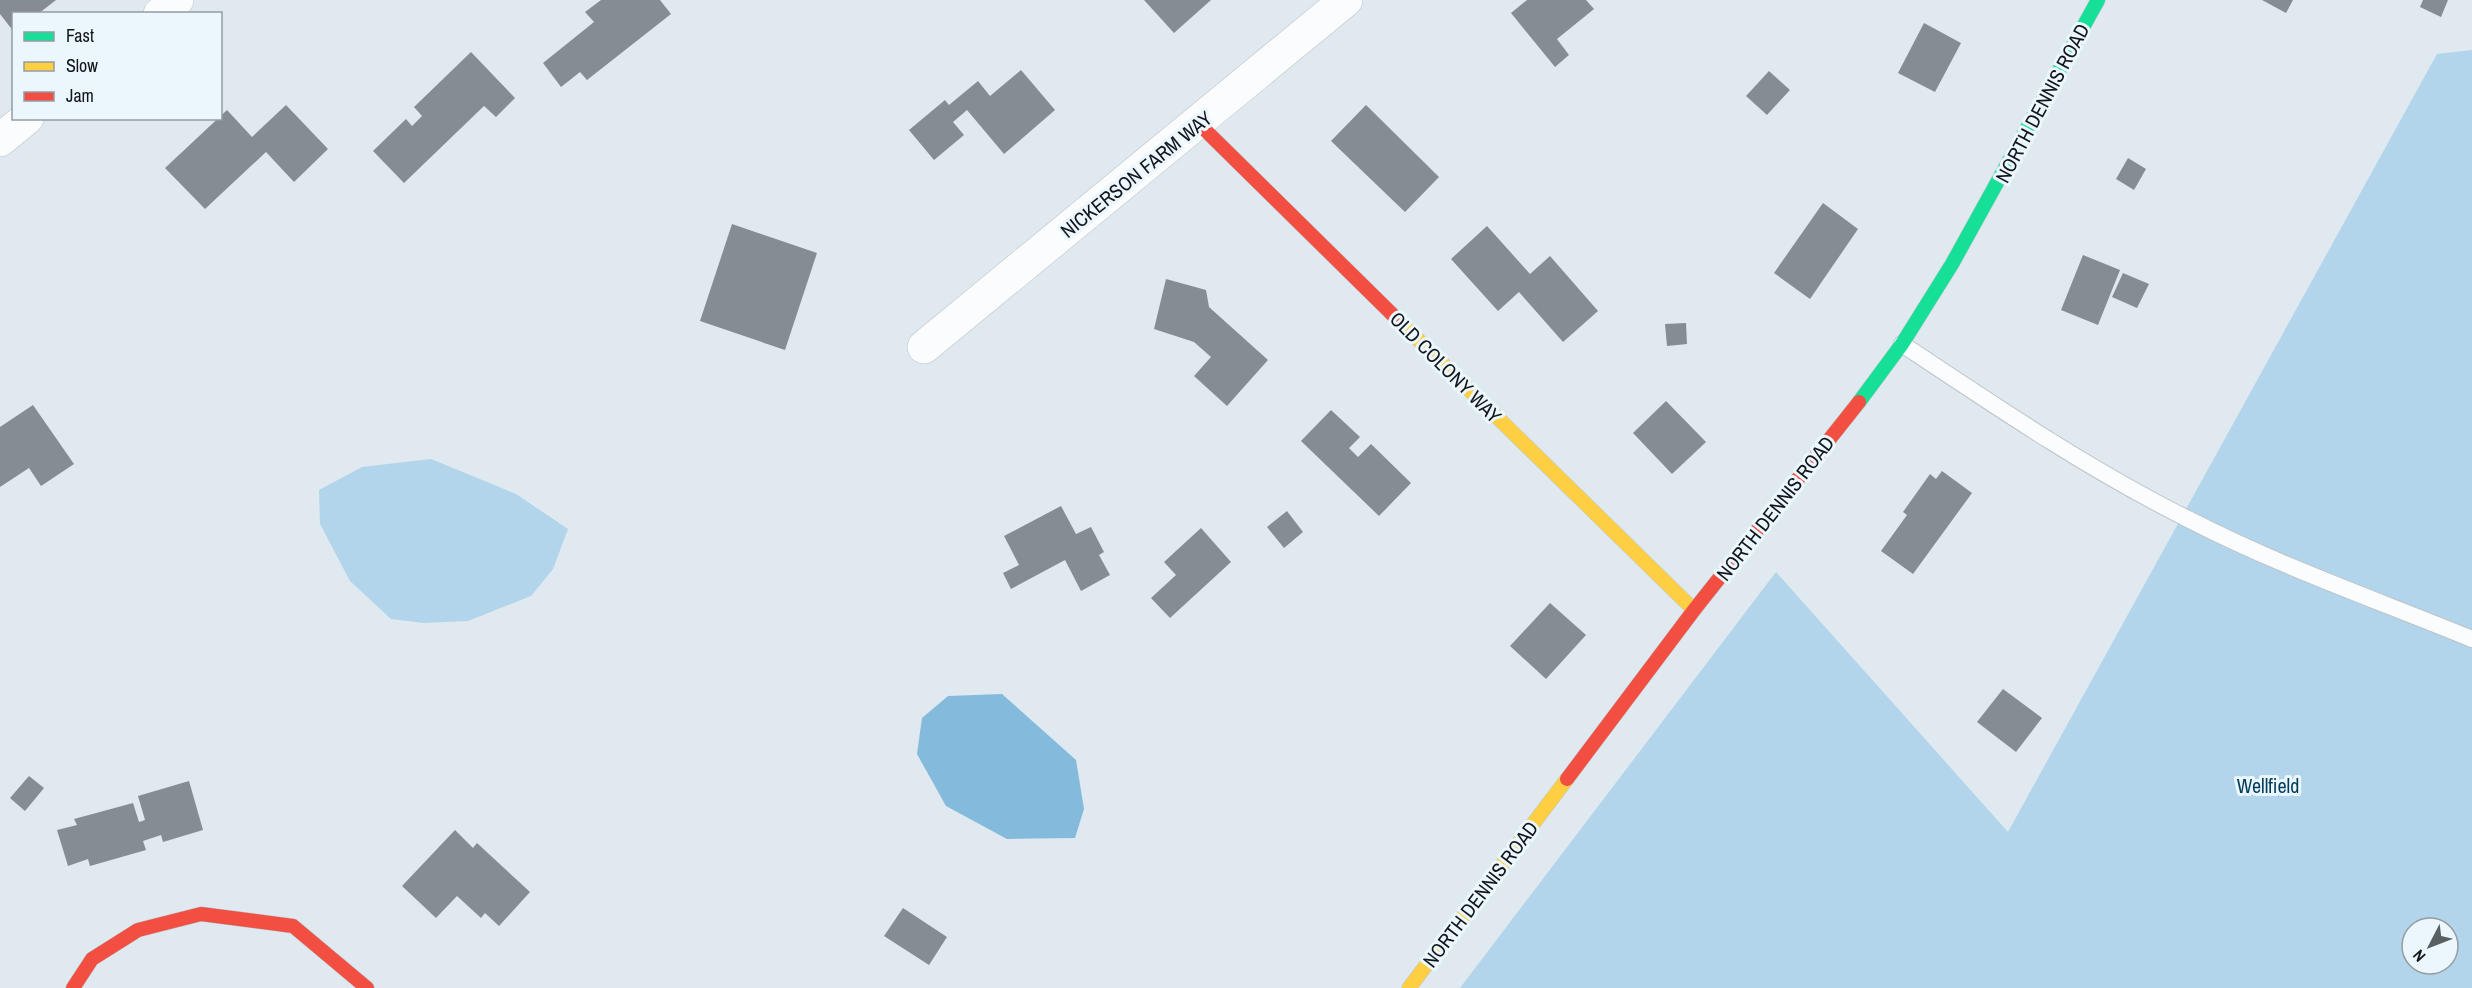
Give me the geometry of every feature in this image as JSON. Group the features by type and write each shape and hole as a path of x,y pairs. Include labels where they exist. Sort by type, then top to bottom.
{"main road":[{"name":"NORTH DENNIS ROAD","path":"1409,988 1694,610 1870,388 1902,344 1970,233 2098,0"},
{"name":"OLD COLONY WAY","path":"1198,123 1694,610"},
{"path":"73,988 92,959 138,930 201,914 249,918 293,926 367,988"}],"street":[{"path":"162,12 177,0"},
{"name":"NICKERSON FARM WAY","path":"924,347 1346,0"},
{"path":"0,140 25,120"}],"lane":[{"path":"1902,344 2115,481 2190,521 2472,639"}],"green space":[{"name":"Wellfield","path":"2472,50 2472,988 1460,988 1776,572 2008,832 2437,54"},
{"path":"431,459 516,494 568,529 553,569 531,596 468,621 424,623 391,619 350,581 320,524 319,490 362,467"}],"shaded area":[{"path":"1002,694 1076,760 1084,809 1075,838 1007,839 946,806 917,754 922,718 948,696"}],"building":[{"path":"0,0 56,0 41,12 12,12 12,29 0,14"},
{"path":"601,0 660,0 671,14 587,80 580,72 561,87 543,63 594,22 585,12"},
{"path":"1144,0 1211,0 1174,33"},
{"path":"1527,0 1586,0 1594,9 1557,39 1569,55 1555,67 1511,13"},
{"path":"2262,0 2293,0 2286,13"},
{"path":"2423,0 2448,0 2441,17 2420,7"},
{"path":"1924,23 1961,43 1935,92 1898,73"},
{"path":"471,52 515,98 496,117 484,106 404,183 373,151 406,119 412,126 422,116 414,107"},
{"path":"1021,70 1055,110 1004,154 967,110 953,122 964,135 934,160 909,130 945,100 949,105 978,81 990,96"},
{"path":"1769,71 1790,90 1767,115 1746,96"},
{"path":"286,105 328,149 294,182 266,152 205,209 165,168 216,120 222,120 222,115 227,110 252,137"},
{"path":"1366,105 1439,177 1405,212 1331,141"},
{"path":"2128,158 2146,169 2134,190 2116,179"},
{"path":"1823,203 1858,229 1810,299 1774,273"},
{"path":"732,224 817,253 785,350 700,321"},
{"path":"1487,226 1530,274 1550,256 1598,311 1563,342 1519,292 1498,311 1451,259"},
{"path":"2083,255 2120,270 2098,325 2061,310"},
{"path":"2123,273 2149,284 2137,308 2112,297"},
{"path":"1166,279 1206,290 1209,307 1268,360 1227,406 1194,376 1211,357 1194,342 1154,329"},
{"path":"1686,323 1687,344 1667,346 1665,324"},
{"path":"1666,401 1706,442 1672,474 1633,433"},
{"path":"33,405 74,464 41,486 29,468 0,487 0,427"},
{"path":"1331,410 1360,437 1349,448 1358,457 1371,444 1411,483 1379,516 1301,441"},
{"path":"1942,471 1972,493 1913,574 1881,551 1907,515 1903,512 1930,474 1936,479"},
{"path":"1061,506 1076,534 1091,527 1104,552 1099,555 1110,575 1081,591 1065,560 1011,589 1003,573 1019,565 1004,536"},
{"path":"1287,511 1303,532 1284,548 1267,527"},
{"path":"1201,528 1231,562 1170,618 1151,598 1176,575 1164,562"},
{"path":"1550,603 1586,635 1546,679 1510,646"},
{"path":"2003,689 2042,718 2016,752 1977,722"},
{"path":"29,776 44,788 25,811 10,798"},
{"path":"189,781 203,830 163,842 161,835 143,841 146,850 90,866 88,859 68,866 57,830 77,825 74,819 133,803 139,822 145,820 138,796"},
{"path":"455,830 473,848 477,843 530,892 499,926 485,913 481,918 457,896 436,918 402,886"},
{"path":"903,908 947,937 929,965 884,936"}],"traffic: fast":[{"path":"1859,402 1902,344 1952,264 2098,0"}],"traffic: slow":[{"path":"1397,319 1694,610"},
{"path":"1409,988 1567,779"}],"traffic: jam":[{"path":"1198,123 1397,319"},
{"path":"1567,779 1694,610 1859,402"},
{"path":"73,988 92,959 138,930 201,914 293,926 367,988"}]}
